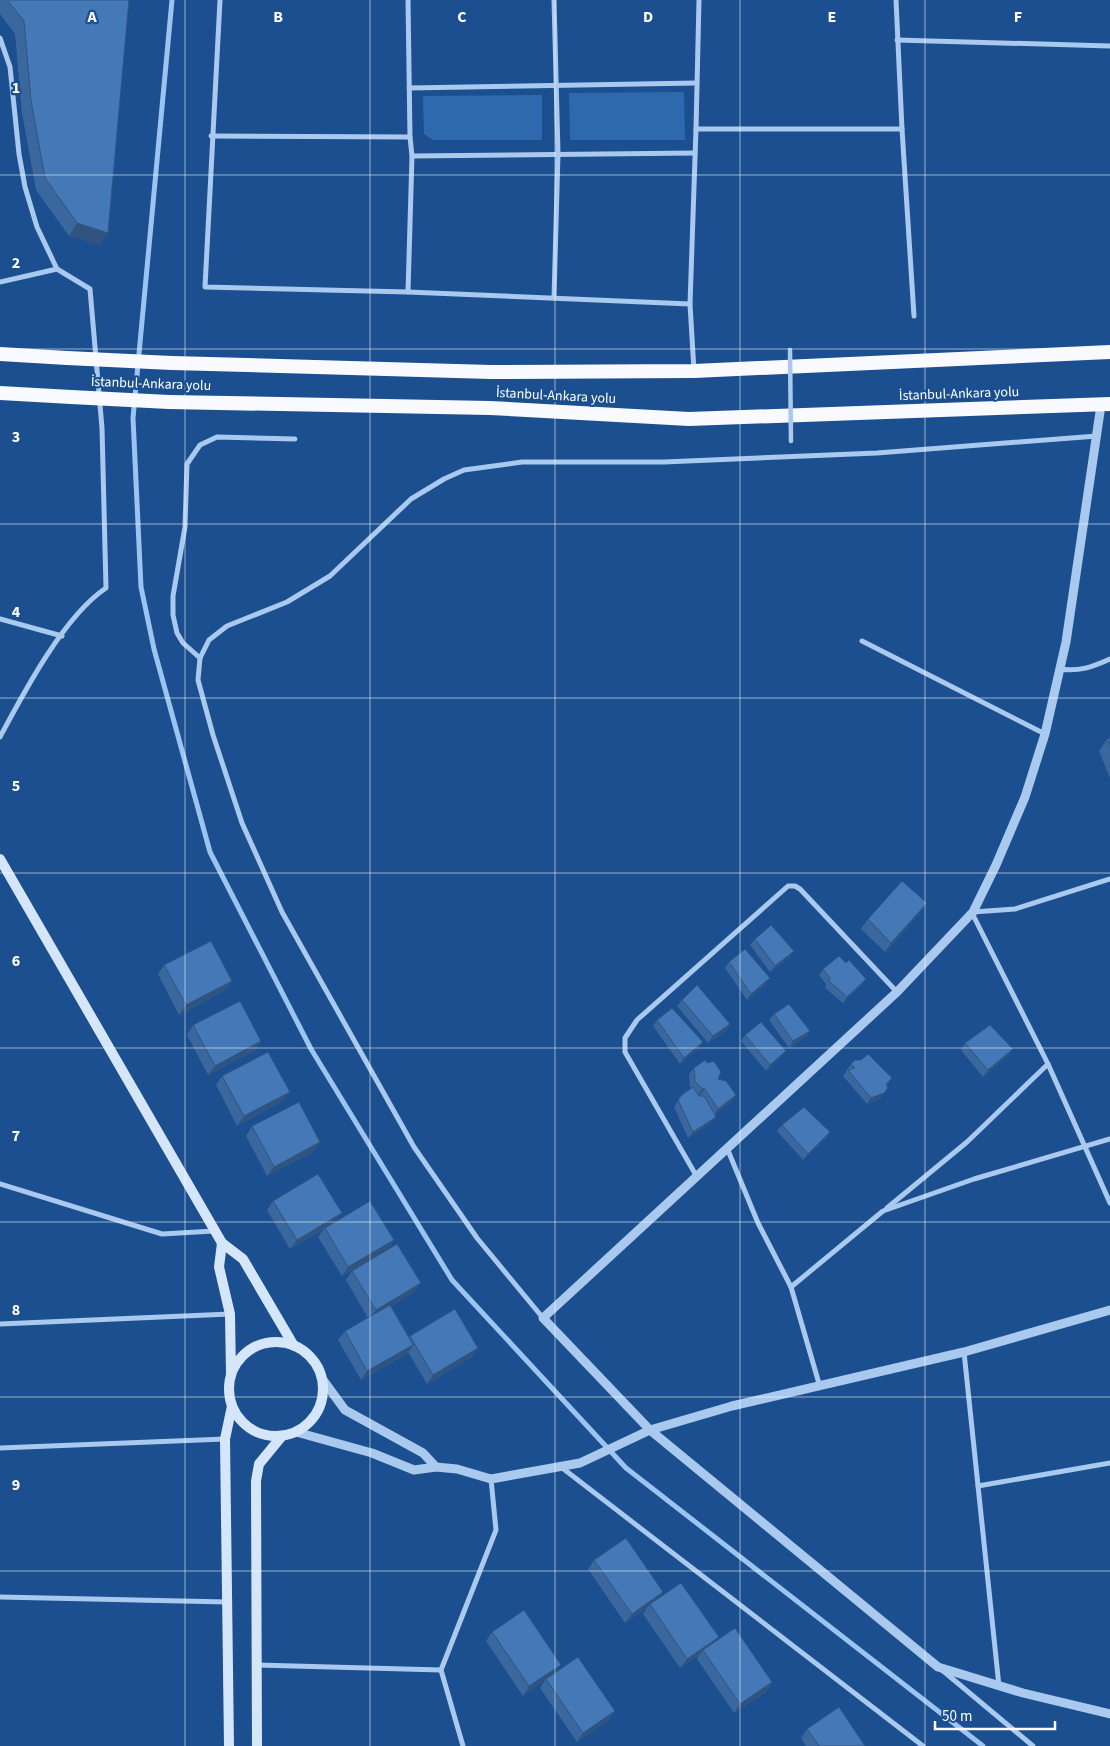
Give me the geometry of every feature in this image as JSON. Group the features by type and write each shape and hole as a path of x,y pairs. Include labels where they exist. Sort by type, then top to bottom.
{"highway":[{"name":"İstanbul-Ankara yolu","path":"0,354 172,363 491,372 694,371 1110,352"},
{"name":"İstanbul-Ankara yolu","path":"0,393 169,402 490,408 689,419 1105,405"}],"main road":[{"path":"0,859 214,1231 222,1244 243,1259 294,1346"},
{"path":"222,1244 219,1267 230,1314 231,1376 229,1391 232,1406 240,1419 252,1429 266,1435 282,1436 296,1432 309,1423 318,1411 323,1396 323,1380 317,1366 307,1354 294,1346 279,1342 263,1344 244,1356 231,1376"},
{"path":"229,1746 225,1439 232,1406"},
{"path":"257,1746 256,1481 259,1464 282,1436"}],"street":[{"path":"220,0 205,287 408,292 690,304"},
{"path":"408,0 410,137 412,156 408,292"},
{"path":"554,0 558,153 554,298"},
{"path":"694,371 690,304 696,153 699,0"},
{"path":"896,0 914,316"},
{"path":"0,38 10,67 14,120 25,187 37,227 57,269 90,289 102,428 106,588 88,602 62,636 22,697 0,737"},
{"path":"897,40 1110,46"},
{"path":"409,88 697,83"},
{"path":"696,128 902,129"},
{"path":"212,136 410,137"},
{"path":"412,156 696,153"},
{"path":"0,282 57,269"},
{"path":"790,350 791,441"},
{"path":"543,1318 698,1178 727,1148 897,992 972,913 996,865 1025,797 1045,734 1066,642 1097,436 1105,405"},
{"path":"1034,1746 650,1430 543,1318 477,1238 414,1147 282,912 242,823 213,735 198,680 200,658 209,640 227,626 287,602 330,576 411,499 444,479 464,470 487,465 522,462 664,462 877,453 1097,436"},
{"path":"200,658 183,643 177,633 173,615 173,596 185,527 187,464 200,446 217,437 295,439"},
{"path":"0,618 62,636"},
{"path":"862,641 1045,734"},
{"path":"1060,669 1073,671 1086,669 1110,659"},
{"path":"972,913 1015,909 1110,880"},
{"path":"698,1178 625,1052 625,1038 637,1020 788,886 795,886 800,889 897,992"},
{"path":"972,913 1048,1064 1110,1203"},
{"path":"791,1287 967,1142 1048,1064"},
{"path":"883,1211 974,1179 1110,1140"},
{"path":"727,1148 758,1223 791,1287 820,1388"},
{"path":"0,1184 162,1234 214,1231"},
{"path":"296,1432 372,1453 414,1470 436,1467 457,1469 491,1479 580,1463 650,1430 732,1406 820,1388 964,1352 1110,1310"},
{"path":"0,1324 230,1314"},
{"path":"964,1352 999,1686"},
{"path":"323,1380 345,1410 423,1452 436,1467"},
{"path":"0,1448 225,1439"},
{"path":"978,1486 1110,1463"},
{"path":"561,1467 923,1746"},
{"path":"463,1746 441,1670 496,1530 491,1479"},
{"path":"0,1597 227,1602"},
{"path":"256,1665 441,1670"},
{"path":"938,1667 999,1686 1110,1714"}],"shaded area":[{"path":"684,92 685,140 570,140 569,93"},
{"path":"542,95 542,140 433,140 424,134 423,96"}],"building":[{"path":"7,0 129,0 108,233 77,223 45,178 31,101 24,21"},
{"path":"902,881 927,903 891,943 868,919"},
{"path":"771,925 794,951 775,966 755,939"},
{"path":"211,941 232,981 186,1005 164,965"},
{"path":"745,949 770,978 751,994 729,962"},
{"path":"839,956 846,963 849,960 866,979 847,997 829,981 830,978 823,969"},
{"path":"697,985 730,1024 713,1036 682,1000"},
{"path":"240,1001 261,1041 215,1066 193,1025"},
{"path":"789,1004 810,1031 793,1041 774,1014"},
{"path":"672,1008 703,1042 684,1058 657,1020"},
{"path":"761,1022 786,1051 770,1065 745,1035"},
{"path":"990,1025 1013,1049 988,1070 965,1043"},
{"path":"268,1052 290,1092 244,1116 222,1076"},
{"path":"868,1054 892,1078 886,1084 888,1088 884,1093 871,1098 848,1070 855,1068 851,1064 855,1060 861,1060"},
{"path":"705,1060 707,1063 714,1061 721,1072 718,1079 726,1081 736,1095 718,1109 705,1089 702,1089 695,1081 694,1068"},
{"path":"693,1087 699,1096 704,1096 716,1117 693,1132 678,1100"},
{"path":"299,1102 320,1142 274,1167 252,1126"},
{"path":"804,1107 830,1132 808,1154 782,1125"},
{"path":"318,1174 342,1213 297,1240 273,1201"},
{"path":"370,1201 394,1240 348,1267 325,1228"},
{"path":"397,1244 421,1283 376,1310 352,1271"},
{"path":"390,1305 413,1345 367,1371 345,1331"},
{"path":"455,1309 478,1348 433,1375 410,1336"},
{"path":"626,1538 663,1592 632,1614 594,1560"},
{"path":"681,1583 719,1637 687,1659 650,1604"},
{"path":"524,1610 561,1665 529,1686 492,1632"},
{"path":"735,1628 772,1682 740,1704 703,1650"},
{"path":"578,1657 615,1711 583,1733 546,1679"},
{"path":"839,1707 865,1746 819,1746 807,1729"}],"waterway":[{"path":"172,0 133,418 141,587 154,649 210,852 311,1049 452,1280 626,1468 983,1746"}]}
